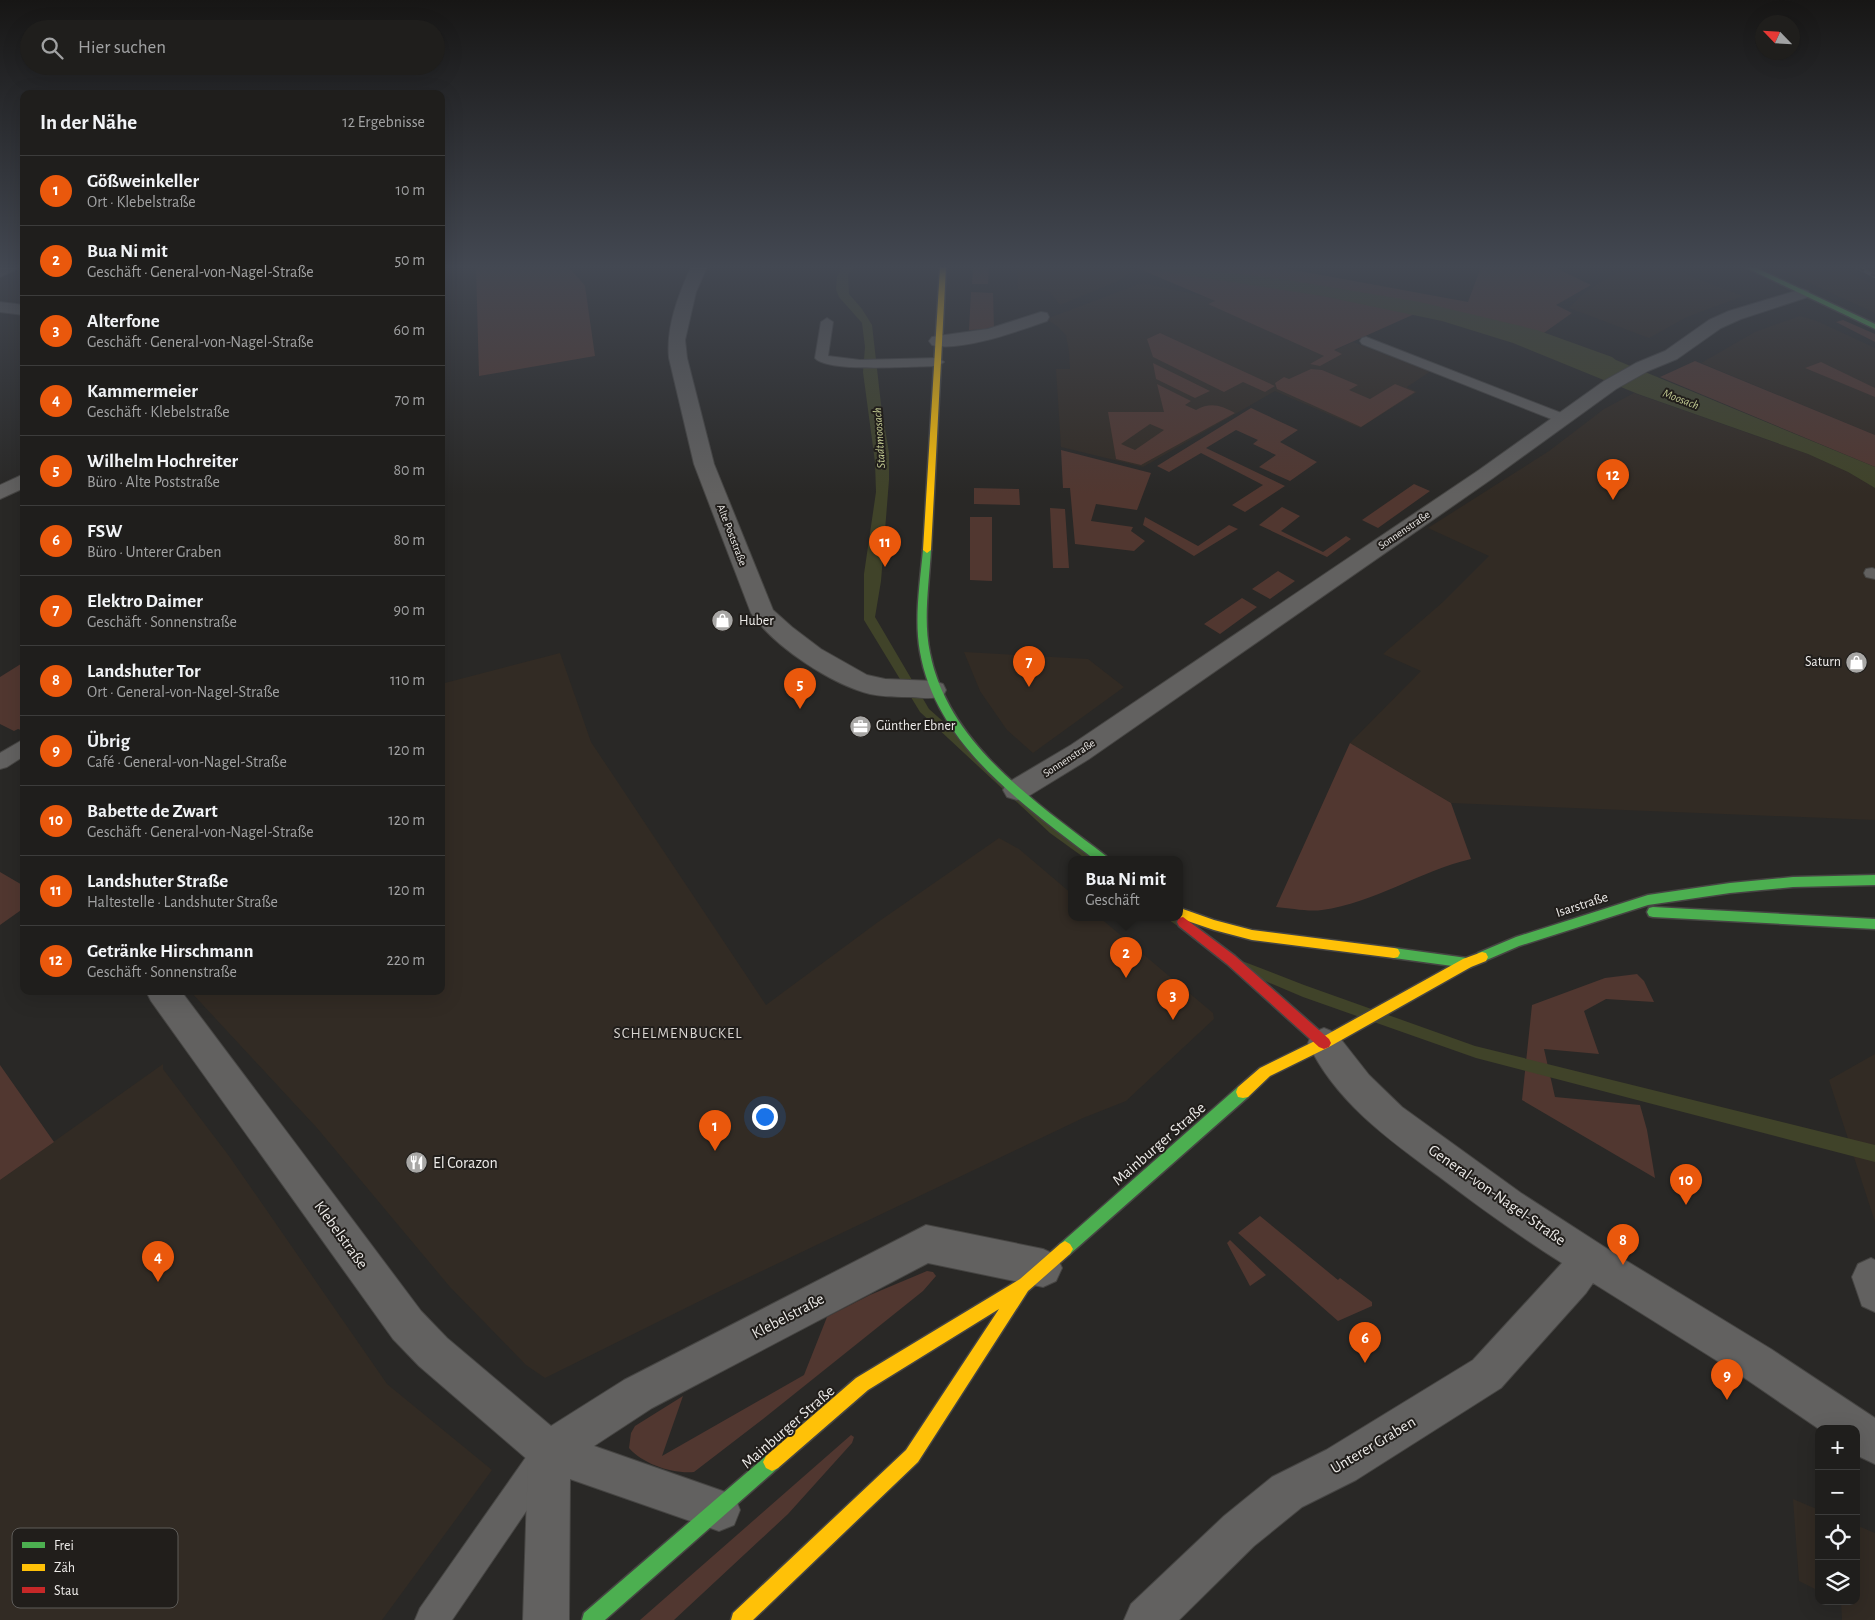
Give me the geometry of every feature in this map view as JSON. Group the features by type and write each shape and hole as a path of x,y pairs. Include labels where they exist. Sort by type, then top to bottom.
{"main road":[{"path":"938,343 923,626 925,659 934,690 956,730 975,752 1098,856"},
{"name":"Isarstraße","path":"1324,1043 1467,963 1516,942 1614,910 1648,900 1730,888 1793,882 1875,880"},
{"path":"1614,910 1875,924"},
{"path":"1183,914 1252,935 1467,963"},
{"name":"General-von-Nagel-Straße","path":"1181,921 1231,960 1324,1043"},
{"name":"Mainburger Straße","path":"591,1620 862,1384 1034,1276 1264,1072 1324,1043"},
{"name":"Mainburger Straße","path":"740,1620 912,1456 1034,1276"}],"street":[{"name":"Alte Poststraße","path":"676,343 687,400 704,464 763,613 772,625 786,637 860,682 880,686 934,690"},
{"name":"Sonnenstraße","path":"1018,790 1080,752 1564,419 1610,385 1642,367 1671,355 1687,343"},
{"path":"0,493 20,482"},
{"name":"Klebelstraße","path":"174,995 406,1324 440,1358 549,1451 719,1510"},
{"name":"General-von-Nagel-Straße","path":"1324,1043 1368,1098 1385,1114 1483,1188 1587,1258 1797,1387 1850,1425"},
{"name":"Klebelstraße","path":"549,1451 638,1394 926,1244 1034,1276"},
{"name":"Unterer Graben","path":"1147,1620 1239,1531 1287,1492 1342,1465 1487,1374 1572,1280 1587,1258"},
{"name":"General-von-Nagel-Straße","path":"1860,1432 1875,1443"},
{"path":"546,1620 549,1451"}],"lane":[{"path":"824,343 821,358 826,361 854,363 938,362"},
{"path":"1370,343 1564,419"},
{"path":"0,762 20,749"},
{"name":"Klebelstraße","path":"432,1620 549,1451"}],"shaded area":[{"path":"478,343 593,343 595,356 479,376"},
{"path":"1067,343 1313,343 1333,351 1355,343 1431,371 1407,387 1417,392 1360,428 1275,391 1143,467 1061,447 1056,369 1070,369"},
{"path":"1148,343 1181,343 1275,386 1265,392 1243,382 1224,392 1153,357"},
{"path":"1294,343 1351,343 1334,350 1342,354 1320,366 1310,364 1324,356"},
{"path":"1737,343 1863,343 1875,348 1875,435 1701,363"},
{"path":"1695,361 1875,435 1875,467 1660,377"},
{"path":"1821,362 1875,388 1875,397 1805,368"},
{"path":"1153,363 1210,391 1195,398 1156,379"},
{"path":"1311,369 1322,370 1358,385 1349,390 1370,399 1395,384 1415,392 1361,427 1277,389 1275,383 1284,377 1289,379"},
{"path":"1157,384 1191,401 1185,405 1196,410 1211,405 1225,408 1235,413 1141,465 1116,459 1108,412 1164,412","holes":["1150,424 1164,430 1135,450 1121,444"]},
{"path":"1634,393 1808,454 1848,472 1875,488 1875,820 1451,803 1350,743 1421,671 1383,654 1443,602 1489,556 1428,528 1549,451 1604,409"},
{"path":"1251,408 1298,430 1280,442 1317,462 1290,481 1259,467 1276,455 1253,444 1258,440 1236,430 1206,448 1285,486 1245,512 1232,505 1263,485 1201,453 1169,472 1157,466"},
{"path":"1061,450 1151,473 1137,510 1096,504 1091,521 1133,527 1131,531 1145,541 1134,551 1075,544 1070,488 1063,488"},
{"path":"1414,484 1430,491 1378,528 1362,520"},
{"path":"974,488 1019,489 1020,505 974,504"},
{"path":"1282,507 1300,516 1281,531 1323,552 1346,536 1351,539 1327,557 1259,525"},
{"path":"1050,508 1065,509 1069,568 1053,568"},
{"path":"970,517 992,517 992,581 970,580"},
{"path":"1145,517 1198,546 1229,525 1238,529 1194,556 1143,525"},
{"path":"1278,571 1295,581 1270,599 1252,589"},
{"path":"1242,598 1257,607 1220,634 1204,624"},
{"path":"964,652 1088,659 1124,687 1033,753 1007,730 980,691"},
{"path":"560,653 591,742 766,1005 878,922 999,838 1019,849 1068,891 1068,921 1104,921 1213,1013 1214,1019 1126,1101 1083,1118 716,1293 545,1378 526,1365 450,1287 317,1128 194,995 445,995 445,683"},
{"path":"20,664 20,730 14,731 0,724 0,677"},
{"path":"1350,743 1451,803 1471,859 1452,864 1360,901 1341,906 1322,910 1276,907"},
{"path":"0,872 20,884 20,911 0,925"},
{"path":"1637,974 1644,981 1654,1002 1606,999 1584,1011 1599,1054 1544,1049 1555,1097 1640,1105 1647,1130 1655,1178 1522,1100 1532,1005 1605,978"},
{"path":"1875,1054 1875,1222 1829,1080"},
{"path":"163,1064 163,1069 229,1156 387,1384 492,1470 382,1620 0,1620 0,1180"},
{"path":"0,1065 54,1142 0,1180"},
{"path":"1260,1216 1338,1280 1340,1278 1372,1302 1372,1306 1338,1321 1238,1233"},
{"path":"1230,1240 1266,1275 1250,1286 1227,1243"},
{"path":"927,1271 933,1272 936,1276 923,1291 694,1472 667,1470 658,1467 642,1459 629,1448 631,1433 635,1426 683,1396 662,1456 804,1375 827,1317 870,1295"},
{"path":"851,1435 854,1437 852,1443 788,1514 674,1620 640,1620"},
{"path":"1793,1499 1815,1508 1815,1589 1799,1581"},
{"path":"1860,1527 1875,1533 1875,1620 1842,1620 1841,1605 1860,1605"}],"water":[{"name":"Stadtmoosach","path":"864,343 874,343 889,453 889,480 881,581 875,617 929,709 1061,826 1100,856 1082,856 1050,833 920,712 864,620 864,574 876,492 875,462 863,372"},
{"name":"Moosach","path":"1513,343 1572,343 1612,357 1875,467 1875,488 1848,472 1808,454 1638,394"},
{"path":"1183,918 1242,961 1475,1046 1875,1145 1875,1162 1476,1058 1303,997 1239,970 1171,921 1183,921"}],"traffic: fast":[{"path":"927,550 923,614 925,653 934,685 949,715 994,770 1049,818 1098,856"},
{"path":"1482,957 1516,942 1648,900 1730,888 1793,882 1875,880"},
{"path":"1653,912 1875,924"},
{"path":"1394,953 1467,963"},
{"path":"1065,1249 1243,1092"},
{"path":"591,1620 772,1462"}],"traffic: slow":[{"path":"927,550 939,343"},
{"path":"1183,914 1252,935 1394,953"},
{"path":"1243,1092 1265,1072 1324,1043 1467,963 1482,957"},
{"path":"772,1462 862,1384 1025,1284 1065,1249"},
{"path":"740,1620 912,1456 1020,1291"}],"traffic: jam":[{"path":"1183,922 1231,960 1324,1043"}],"place":[{"name":"Getränke Hirschmann","path":"1613,500"},
{"name":"Landshuter Straße","path":"885,567"},
{"name":"Huber","path":"723,621"},
{"name":"Saturn","path":"1857,662"},
{"name":"Elektro Daimer","path":"1029,687"},
{"name":"Wilhelm Hochreiter","path":"800,709"},
{"name":"Günther Ebner","path":"860,726"},
{"name":"Bua Ni mit","path":"1126,978"},
{"name":"Alterfone","path":"1173,1020"},
{"name":"Gößweinkeller","path":"715,1151"},
{"name":"El Corazon","path":"417,1163"},
{"name":"Babette de Zwart","path":"1686,1205"},
{"name":"Landshuter Tor","path":"1623,1265"},
{"name":"Kammermeier","path":"158,1282"},
{"name":"FSW","path":"1365,1363"},
{"name":"Übrig","path":"1727,1400"}],"district":[{"name":"SCHELMENBUCKEL","path":"678,1033"}]}
